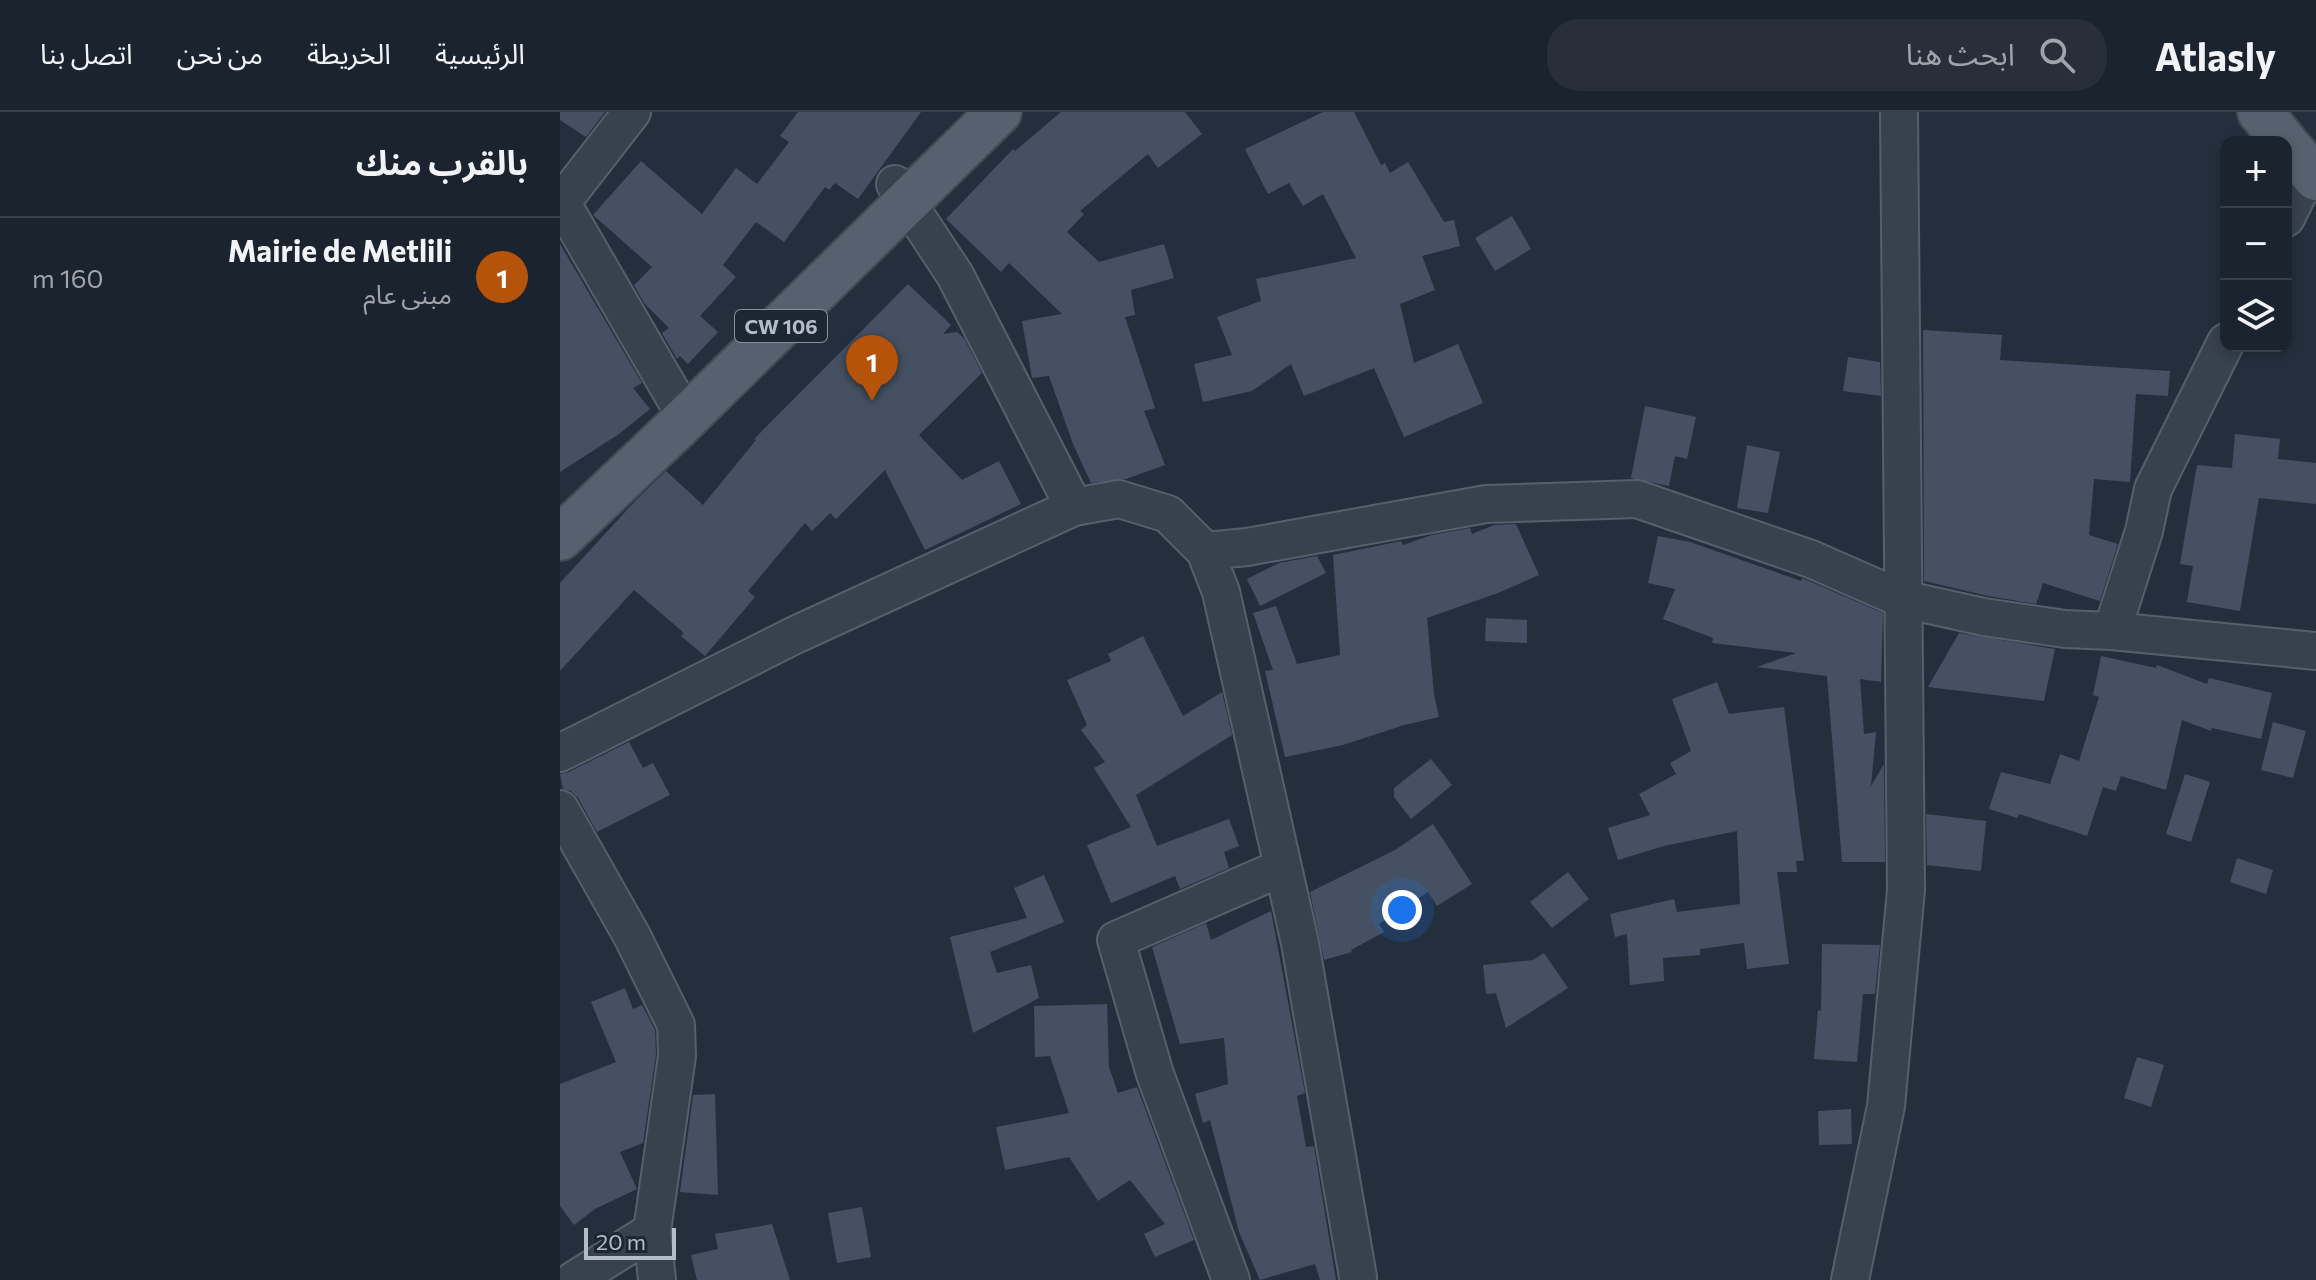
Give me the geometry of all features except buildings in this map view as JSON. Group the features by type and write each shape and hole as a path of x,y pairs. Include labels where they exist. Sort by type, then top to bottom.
{"main road":[{"name":"CW 106","path":"560,538 678,426 901,193 966,112"},
{"name":"CW 106","path":"560,503 901,193 999,112"},
{"path":"2260,112 2299,159"}],"street":[{"path":"632,112 561,201 676,400"},
{"path":"1850,1280 1886,1106 1906,890 1899,112"},
{"path":"2288,208 2299,159"},
{"path":"901,193 955,275 1074,507"},
{"path":"2112,631 2144,531 2153,489 2221,352"},
{"path":"560,753 795,635 1074,507 1119,499 1168,514 1205,551 1221,592 1300,943 1358,1277"},
{"path":"1205,551 1247,547 1486,504 1637,499 1811,559 1902,599 2038,625 2316,651"},
{"path":"560,809 632,936 676,1025 677,1056 652,1231 657,1280"},
{"path":"1231,1280 1155,1074 1116,940 1283,867"},
{"path":"574,1280 652,1231"}],"place":[{"name":"Mairie de Metlili","path":"872,401"}]}
